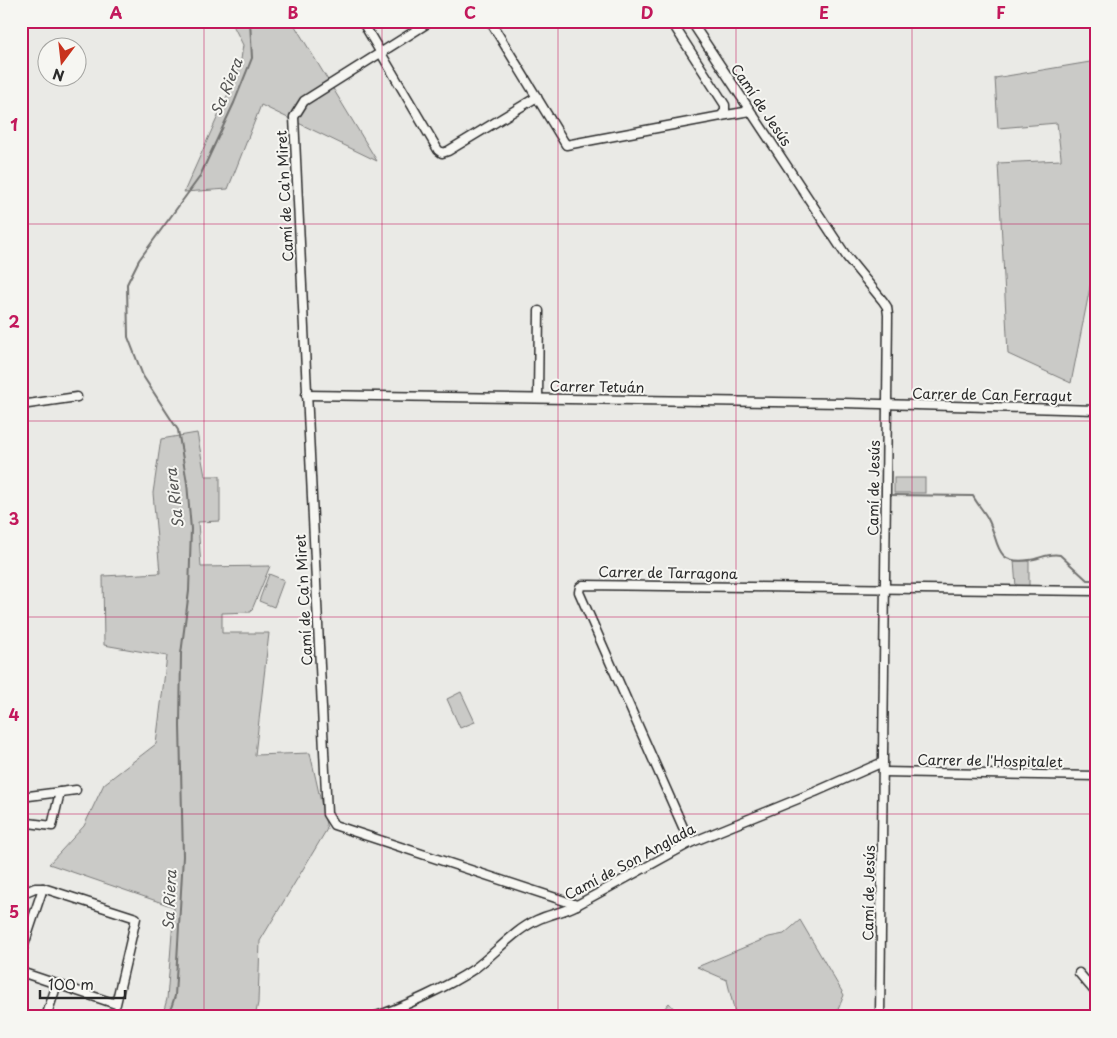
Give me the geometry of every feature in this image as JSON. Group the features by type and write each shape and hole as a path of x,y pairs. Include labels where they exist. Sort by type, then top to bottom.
{"street":[{"path":"362,21 418,117 438,150 442,153 537,97"},
{"path":"381,52 431,21"},
{"path":"490,21 566,145 723,113 750,111"},
{"path":"671,21 725,105 723,113"},
{"name":"Camí de Jesús","path":"691,21 847,257 887,307 884,772 880,1017"},
{"name":"Camí de Ca'n Miret","path":"381,52 304,101 294,117 327,814 334,825 577,905"},
{"path":"538,398 539,311"},
{"name":"Carrer Tetuán","path":"306,395 887,405"},
{"path":"21,405 77,397"},
{"name":"Carrer de Can Ferragut","path":"887,405 1096,410"},
{"name":"Carrer de Tarragona","path":"690,843 579,592 580,587 592,585 885,588"},
{"path":"885,588 1096,591"},
{"name":"Camí de Son Anglada","path":"373,1017 404,1005 456,980 474,968 520,930 537,920 577,905 690,843 883,762"},
{"name":"Carrer de l'Hospitalet","path":"884,772 1096,776"},
{"path":"21,797 76,790"},
{"path":"21,822 52,826 60,792"},
{"path":"21,894 35,888 43,888 136,918 116,1004 21,972"},
{"path":"21,954 43,888"},
{"path":"1079,973 1096,994"},
{"path":"46,1017 56,984"}],"shaded area":[{"path":"231,21 292,21 377,161 261,105 228,189 184,192 240,67 243,45"},
{"path":"1096,61 1096,257 1071,383 1008,354 998,163 1061,160 1061,157 1057,123 998,128 995,78"},
{"path":"197,433 205,476 220,476 220,521 198,522 201,567 270,566 251,612 222,613 222,633 269,633 255,755 310,753 327,829 260,941 258,1003 255,1017 162,1017 167,999 174,907 49,864 84,826 104,784 156,744 167,656 104,645 103,576 160,573 153,493 161,439"},
{"path":"894,478 925,478 925,493 894,493"},
{"path":"1014,561 1029,561 1029,587 1016,587"},
{"path":"269,574 284,580 274,607 259,601"},
{"path":"461,692 475,722 460,728 447,699"},
{"path":"800,920 844,995 835,1017 730,1017 735,1013 727,980 697,967 769,937 784,934"},
{"path":"669,1003 681,1017 657,1017"}],"waterway":[{"name":"Sa Riera","path":"168,1017 175,996 183,856 180,726 181,654 189,591 191,529 187,483 178,430 143,376 128,337 127,284 139,260 199,178 234,103 252,58 250,21"},
{"path":"890,495 973,496 988,519 1003,555 1017,561 1052,554 1060,555 1087,580 1096,580"}]}
